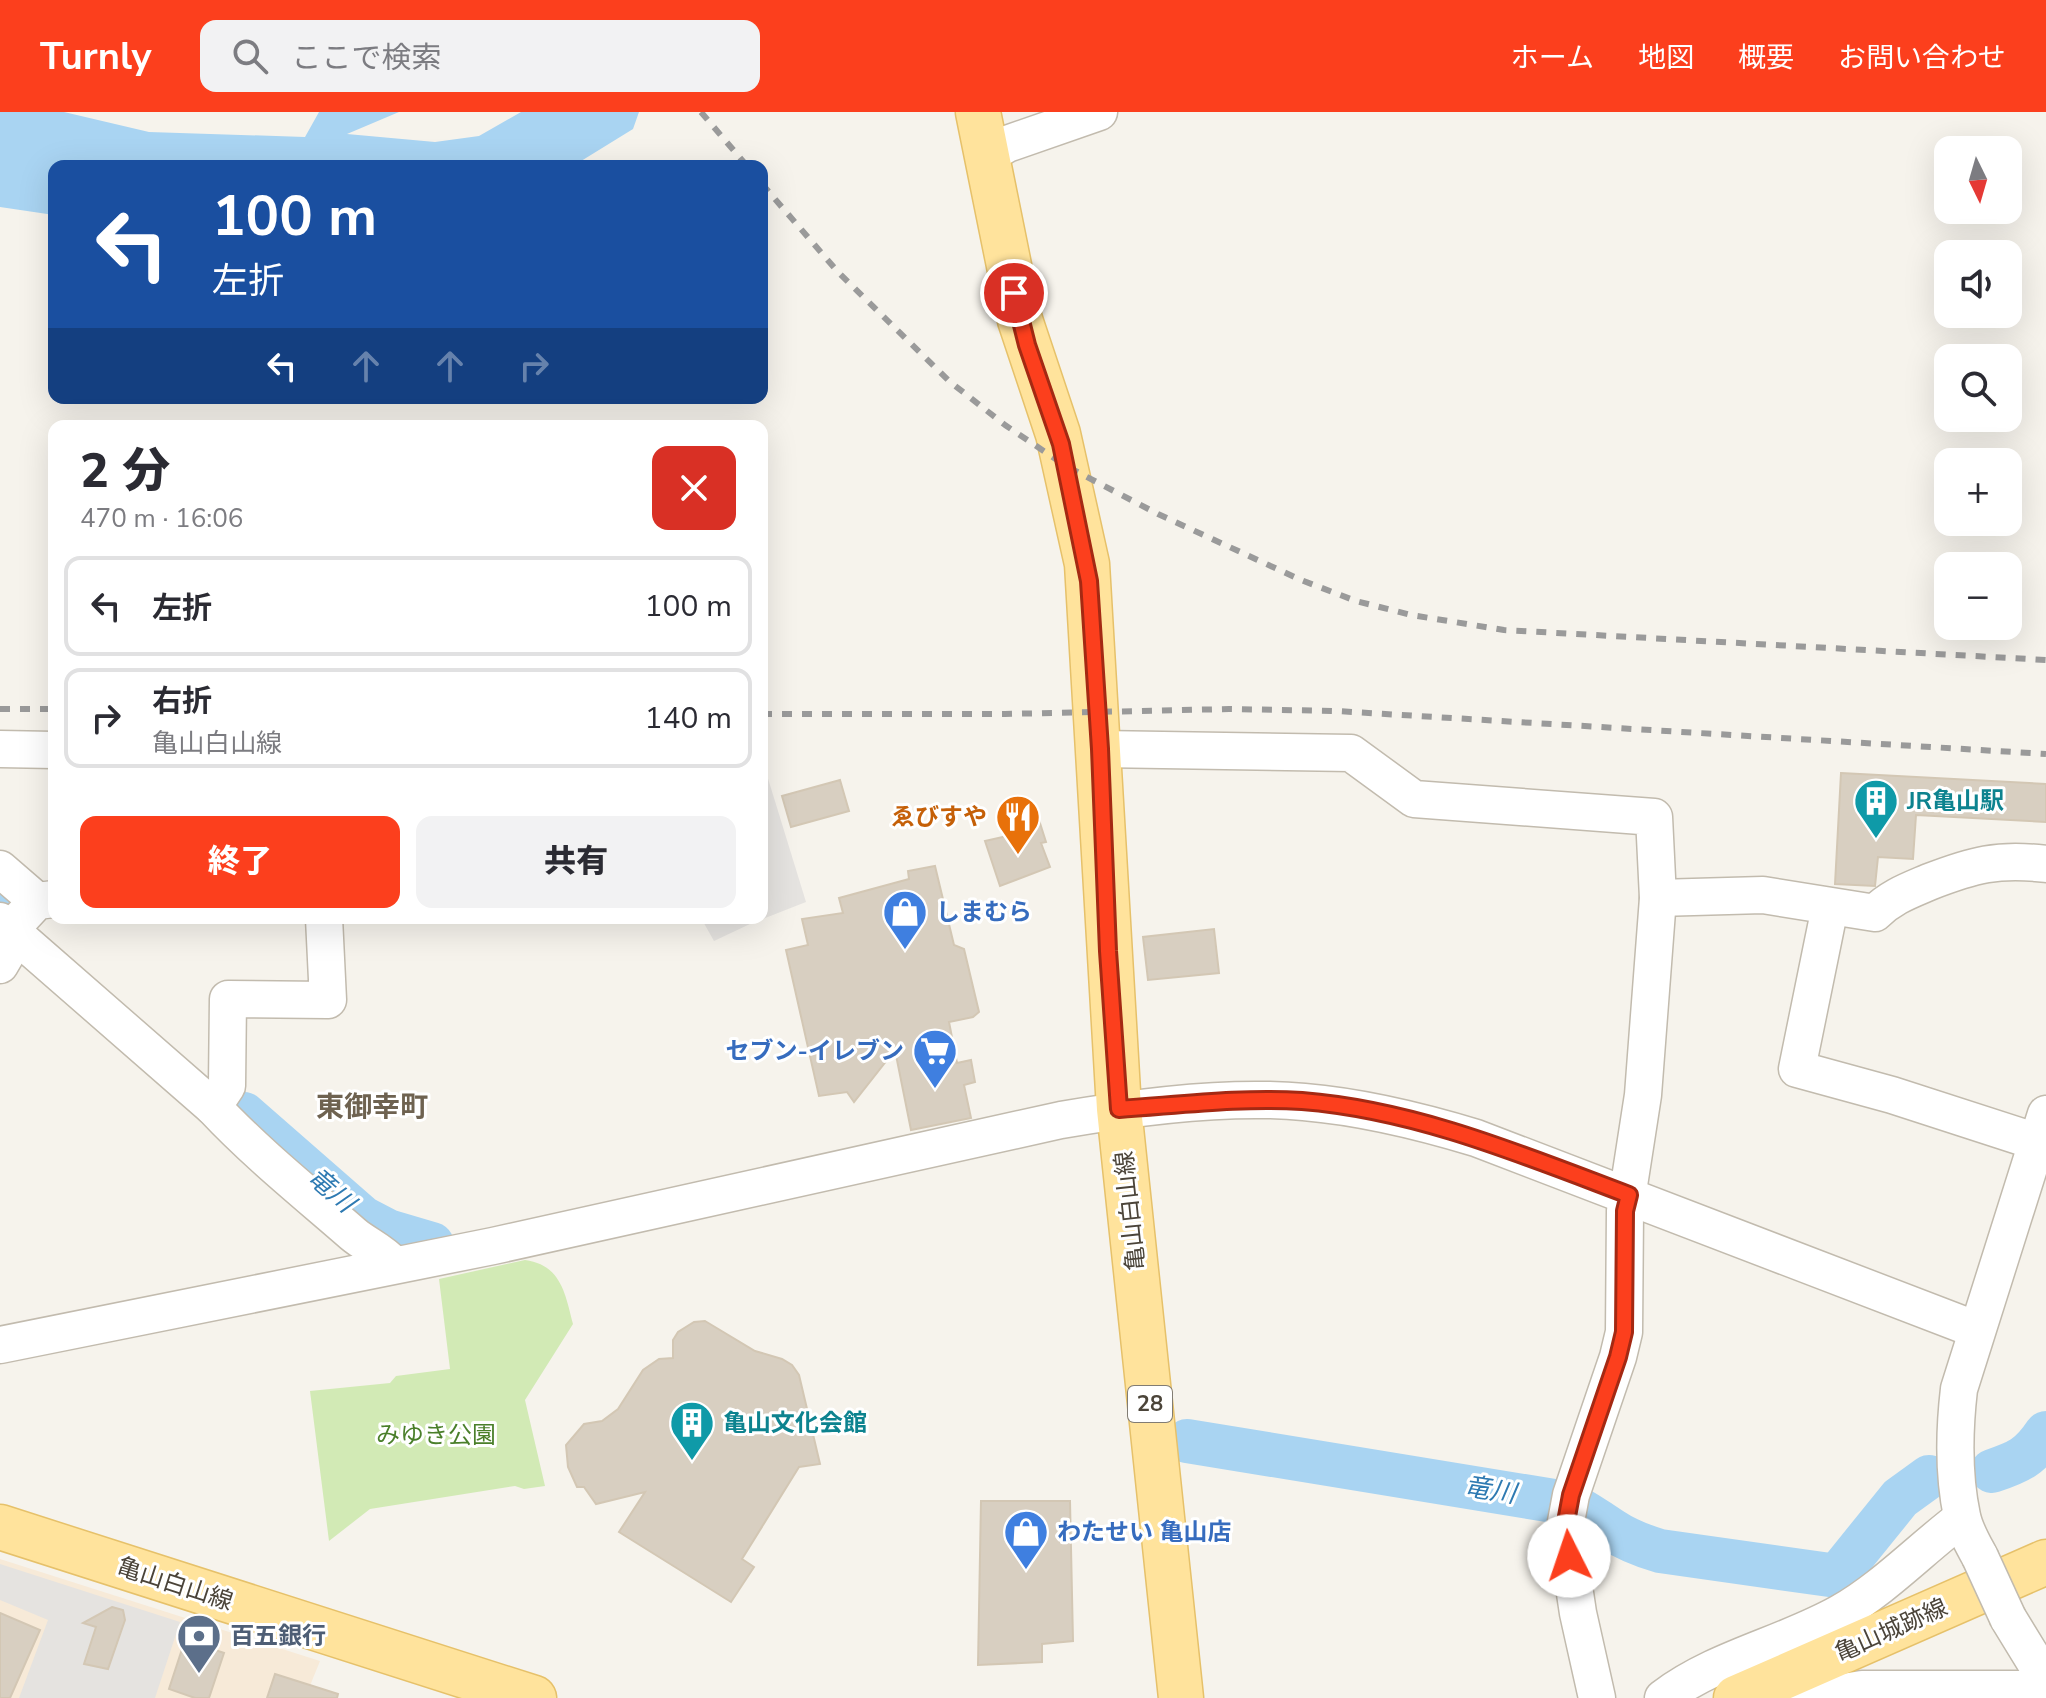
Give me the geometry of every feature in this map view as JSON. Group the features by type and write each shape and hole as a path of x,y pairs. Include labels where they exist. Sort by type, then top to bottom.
{"main road":[{"name":"亀山白山線","path":"982,135 1020,320 1058,434 1089,581 1119,1109 1181,1698"},
{"name":"亀山白山線","path":"0,1527 534,1698"},
{"name":"亀山城跡線","path":"1736,1698 2046,1562"}],"street":[{"path":"982,135 1007,144 1060,123 1099,112"},
{"path":"0,749 48,750"},
{"path":"1100,749 1351,753 1414,799 1654,817 1658,898 1643,1095 1625,1211 1624,1332 1565,1527 1578,1613 1597,1698"},
{"path":"1658,898 1763,895 1875,913 1891,897 1971,866 2021,861 2046,864"},
{"path":"0,869 46,900 7,938 194,1088 231,1127 353,1234 393,1264"},
{"path":"1830,907 1797,1069 1892,1095 2041,1128 1959,1389 1954,1432 1962,1518 2008,1618 2046,1680"},
{"path":"213,1107 227,1086 228,999 328,1000 324,924"},
{"path":"0,1345 493,1246 1119,1109 1302,1101 1394,1115 1476,1138 1977,1330"},
{"path":"1663,1698 1692,1678 1850,1607 1962,1518"},
{"path":"1808,1698 1862,1689 2046,1689"}],"shaded area":[{"path":"768,778 806,902 768,917"},
{"path":"704,924 750,924 714,941"},
{"path":"0,1559 320,1661 305,1698 0,1698"},
{"path":"0,1564 180,1622 155,1698 19,1698 48,1620 0,1600"}],"green space":[{"name":"みゆき公園","path":"525,1260 547,1268 560,1282 573,1324 525,1400 545,1486 524,1489 515,1486 370,1509 329,1541 310,1391 390,1383 396,1376 450,1369 439,1279"}],"water":[{"path":"0,112 64,112 149,132 305,137 319,112 399,112 347,134 435,142 479,136 521,112 639,112 633,129 583,160 48,160 48,214 0,207"}],"building":[{"name":"JR亀山駅","path":"1841,773 2046,784 2046,822 1916,815 1913,859 1878,857 1875,886 1835,884"},
{"path":"840,780 849,811 791,827 782,796"},
{"path":"1039,820 1046,842 1041,843 1050,867 1000,886 985,841 1016,834 1016,828"},
{"path":"935,866 954,945 964,949 979,1012 973,1017 949,1022 957,1063 971,1060 975,1082 964,1085 971,1118 911,1130 895,1050 854,1102 847,1092 819,1096 786,950 808,945 802,919 843,913 839,898 909,879 908,871"},
{"path":"1214,929 1219,973 1148,980 1143,937"},
{"name":"亀山文化会館","path":"705,1321 755,1351 792,1365 799,1375 820,1464 799,1467 742,1559 754,1567 731,1602 619,1532 645,1492 596,1504 584,1487 577,1487 568,1467 566,1445 584,1424 602,1421 618,1409 643,1370 659,1359 673,1358 673,1340 678,1332 694,1322"},
{"name":"わたせい 亀山店","path":"981,1501 1070,1501 1073,1641 1042,1644 1042,1662 978,1665"},
{"path":"112,1607 123,1610 125,1620 108,1669 84,1664 96,1627 83,1623"},
{"path":"0,1613 40,1630 10,1698 0,1698"},
{"path":"185,1640 224,1653 209,1698 195,1698 169,1689"},
{"path":"275,1674 338,1694 337,1698 267,1698"}],"waterway":[{"name":"竜川","path":"0,897 13,908"},
{"name":"竜川","path":"244,1114 363,1218 388,1231 432,1244"},
{"name":"竜川","path":"1992,1471 2023,1458 2046,1433"},
{"name":"竜川","path":"1187,1441 1560,1502 1581,1510 1629,1540 1660,1551 1837,1576 1900,1498 1929,1477"}],"railway":[{"path":"701,112 742,160"},
{"path":"768,191 838,272 949,381 1005,425 1066,466 1158,514 1301,580 1356,601 1411,615 1504,630 2046,660"},
{"path":"0,709 48,709"},
{"path":"768,714 1005,714 1229,709 1336,711 2046,754"}],"place":[{"name":"JR亀山駅","path":"1876,840"},
{"name":"ゑびすや","path":"1018,856"},
{"name":"しまむら","path":"905,951"},
{"name":"セブン-イレブン","path":"935,1090"},
{"name":"亀山文化会館","path":"692,1462"},
{"name":"わたせい 亀山店","path":"1026,1571"},
{"name":"百五銀行","path":"199,1675"}],"district":[{"name":"東御幸町","path":"372,1107"}],"route":[{"path":"1014,293 1027,345 1061,444 1089,581 1119,1109 1302,1101 1394,1115 1476,1138 1629,1195 1625,1211 1624,1332 1571,1495 1565,1527 1569,1556"}]}
